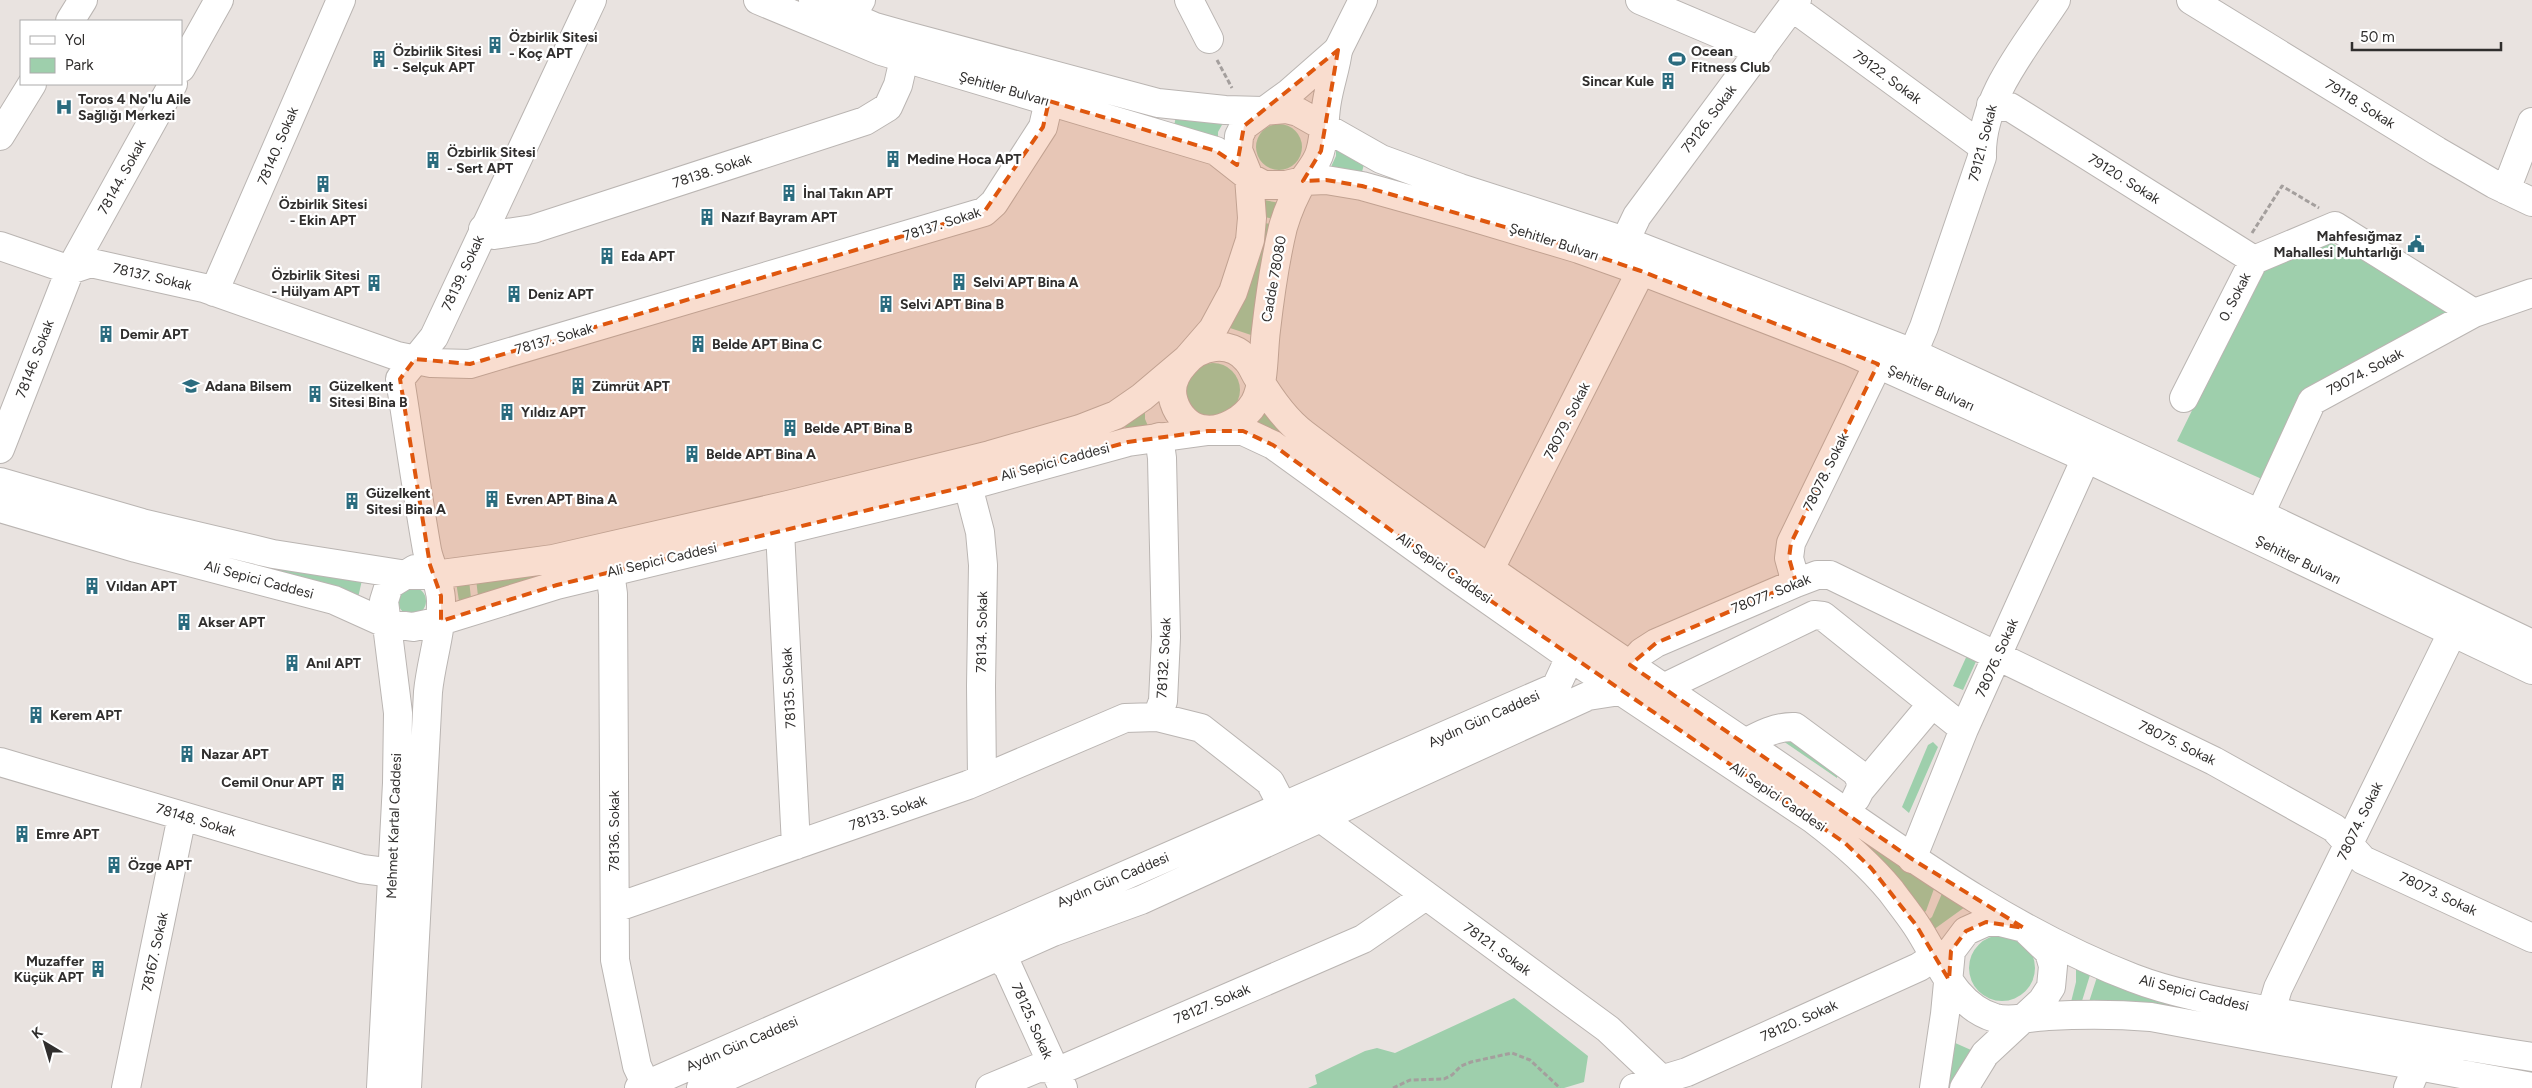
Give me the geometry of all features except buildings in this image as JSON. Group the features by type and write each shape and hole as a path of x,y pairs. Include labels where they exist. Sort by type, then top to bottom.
{"main road":[{"path":"71,20 83,0"},
{"path":"182,66 220,0"},
{"name":"78140. Sokak","path":"214,292 341,0"},
{"name":"78139. Sokak","path":"431,565 400,379 434,336 592,0"},
{"name":"Şehitler Bulvarı","path":"758,0 842,36 904,59 1216,151 1249,177"},
{"name":"Şehitler Bulvarı","path":"813,0 856,8 907,36 1130,96 1178,107 1263,111"},
{"path":"1189,0 1211,45"},
{"path":"1249,177 1264,185 1274,186 1303,181 1321,151 1328,93 1335,74 1338,50 1364,0"},
{"path":"1640,0 1760,51"},
{"name":"79121. Sokak","path":"1913,353 1924,327 1982,157 1982,134 1995,95 2056,0"},
{"name":"79118. Sokak","path":"2192,0 2437,151 2506,190 2532,202"},
{"name":"79126. Sokak","path":"1625,241 1637,216 1795,4"},
{"name":"79122. Sokak","path":"1795,4 1982,146"},
{"path":"1187,359 1207,347 1221,347 1235,350 1247,359 1260,382 1254,402 1248,412 1237,421 1208,431 1194,427 1177,411 1171,387 1175,376 1187,359 1213,329 1233,292 1250,240 1252,218 1249,177 1238,150 1244,126 1289,93 1338,50"},
{"name":"78138. Sokak","path":"483,229 494,235 534,229 866,121 888,107 898,85 904,59"},
{"path":"0,136 31,85"},
{"name":"78144. Sokak","path":"70,270 171,85"},
{"name":"78137. Sokak","path":"70,270 91,263 214,292 397,356 431,363 470,364 984,212 994,203 1043,127 1049,101"},
{"name":"79120. Sokak","path":"1992,105 2010,107 2252,247"},
{"path":"1263,111 1286,109 1298,112 1323,128"},
{"path":"2506,190 2532,122"},
{"name":"Şehitler Bulvarı","path":"1323,128 1381,159 1460,188 1625,241 1913,353 2260,514 2532,644"},
{"name":"Şehitler Bulvarı","path":"1303,181 1326,180 1395,195 1543,238 1641,271 1878,364 2086,458 2532,670"},
{"name":"Cadde 78080","path":"1260,382 1272,284 1283,227 1291,204 1303,181"},
{"name":"0. Sokak","path":"2184,398 2252,247 2336,226 2474,313"},
{"path":"0,246 70,270"},
{"name":"78146. Sokak","path":"0,449 70,270"},
{"name":"78079. Sokak","path":"1490,569 1641,271"},
{"name":"79074. Sokak","path":"2260,514 2312,401 2474,313 2532,293"},
{"name":"Ali Sepici Caddesi","path":"0,482 200,538 289,557 407,575 431,565 554,560 990,455 1080,429 1116,415 1142,397 1187,359"},
{"name":"78078. Sokak","path":"1796,583 1789,558 1791,543 1878,364"},
{"name":"Ali Sepici Caddesi","path":"1260,382 1292,425 1490,569 1861,822 1912,859 2024,928 2133,978 2153,985 2271,1011 2532,1057"},
{"name":"Ali Sepici Caddesi","path":"0,508 136,548 334,600 385,623 413,627 441,621 557,585 968,486 1128,442 1208,431 1243,431 1273,445 1570,657 1813,819 1845,843 1871,868 1891,892 1916,925 1949,980"},
{"name":"78132. Sokak","path":"1159,437 1162,458 1166,637 1163,701 1157,717 1201,728 1270,782 1283,807"},
{"name":"78076. Sokak","path":"1912,859 1964,729 2086,458"},
{"name":"78134. Sokak","path":"968,486 980,532 983,565 982,779"},
{"name":"78135. Sokak","path":"780,532 796,845"},
{"name":"Mehmet Kartal Caddesi","path":"407,1088 428,692 433,654 441,621 441,596 431,565"},
{"name":"78136. Sokak","path":"610,572 613,594 615,960 637,1066 643,1086"},
{"name":"Mehmet Kartal Caddesi","path":"381,1088 393,873 398,713 385,623 384,601 389,585 407,575"},
{"name":"78077. Sokak","path":"1630,665 1642,652 1656,642 1796,583 1817,576 1830,575 1998,655"},
{"path":"1671,693 1762,660 1789,627 1814,615 1823,616 1964,729"},
{"name":"78074. Sokak","path":"2271,1011 2278,988 2452,633"},
{"name":"78075. Sokak","path":"1998,655 2214,761 2334,828 2348,844"},
{"name":"Aydın Gün Caddesi","path":"643,1086 938,959 1015,931 1283,807 1556,688 1570,657"},
{"name":"Aydın Gün Caddesi","path":"700,1088 997,956 1015,931 1141,900 1588,696 1620,691"},
{"path":"1861,822 1856,796 1932,704"},
{"name":"78133. Sokak","path":"615,908 982,779 1125,718 1157,717"},
{"path":"1745,743 1763,734 1787,726 1795,727 1856,772 1861,781 1860,790"},
{"name":"78148. Sokak","path":"0,762 362,869 393,873"},
{"name":"78167. Sokak","path":"126,1088 182,816"},
{"name":"78121. Sokak","path":"1322,819 1424,897 1608,1029 1661,1083"},
{"name":"78073. Sokak","path":"2348,844 2363,860 2532,938"},
{"name":"78127. Sokak","path":"990,1088 1038,1068 1058,1078 1063,1069 1363,939 1424,897"},
{"path":"1934,1088 1949,980 1951,951 1966,931 1986,922 2000,922 2024,928 2049,952 2053,966 2051,987 2042,1001 2022,1017 1984,1054 1964,1088"},
{"name":"78125. Sokak","path":"997,956 1008,967 1058,1078"},
{"name":"78120. Sokak","path":"1634,1088 1661,1083 1687,1072 1919,966 1934,957"},
{"path":"1949,980 1960,996 1972,1008 1997,1018 2117,1014 2151,1017 2413,1078 2532,1087"}],"path":[{"path":"1211,45 1232,88"},
{"path":"2252,247 2282,186 2321,210"},
{"path":"1393,1088 1410,1080 1444,1078 1452,1075 1461,1066 1471,1062 1512,1053 1530,1060 1560,1088"}],"highlighted area":[{"path":"1338,50 1321,151 1303,181 1326,180 1362,186 1543,238 1641,271 1878,364 1791,543 1789,558 1796,583 1656,643 1630,665 1912,859 2024,928 1986,922 1966,931 1951,951 1949,980 1916,925 1871,868 1845,843 1453,575 1273,445 1243,431 1208,431 1128,442 968,486 557,585 441,621 441,596 430,565 400,379 415,359 470,364 984,212 1043,127 1049,101 1216,151 1237,165 1244,126"}],"green space":[{"path":"1176,115 1223,123 1218,132 1218,142 1174,127"},
{"path":"1274,124 1284,124 1298,134 1302,147 1298,160 1292,166 1284,170 1274,170 1260,160 1256,152 1256,142 1266,128"},
{"path":"1336,149 1364,164 1361,176 1330,169 1336,156"},
{"path":"1264,200 1280,203 1275,219 1264,217"},
{"path":"1263,223 1273,224 1254,336 1230,328 1243,300"},
{"path":"2328,241 2454,310 2307,388 2264,480 2177,441 2261,270"},
{"path":"1208,363 1218,363 1228,367 1236,375 1240,390 1236,405 1228,413 1218,417 1208,417 1198,413 1190,405 1186,395 1186,385 1190,375 1198,367"},
{"path":"1265,409 1282,431 1277,437 1250,424"},
{"path":"1145,411 1145,419 1148,426 1128,433 1123,422"},
{"path":"631,552 478,596 476,579"},
{"path":"275,566 362,580 358,598 274,572"},
{"path":"469,580 471,598 459,601 456,582"},
{"path":"412,587 422,591 426,601 422,611 412,615 402,611 398,601 402,591"},
{"path":"1969,651 1979,655 1963,690 1953,686"},
{"path":"1635,683 1935,886 1926,911 1922,914"},
{"path":"1788,739 1837,773 1837,778 1783,741"},
{"path":"1933,742 1938,747 1909,813 1902,807 1928,745"},
{"path":"1943,891 1965,907 1933,930 1927,921 1932,917"},
{"path":"2002,935 2015,938 2025,945 2032,955 2035,968 2032,981 2025,991 2015,998 2002,1001 1989,998 1979,991 1972,981 1969,968 1972,955 1979,945 1989,938"},
{"path":"2076,969 2090,975 2082,1001 2071,1002 2076,982"},
{"path":"2097,977 2243,1017 2242,1022 2089,1002"},
{"path":"1514,998 1588,1056 1584,1082 1564,1088 1308,1088 1317,1084 1315,1075 1365,1051 1377,1048 1395,1053"},
{"path":"1953,1042 1971,1050 1953,1088 1944,1088"}],"place":[{"name":"Özbirlik Sitesi - Koç APT","path":"495,45"},
{"name":"Özbirlik Sitesi - Selçuk APT","path":"379,59"},
{"name":"Ocean Fitness Club","path":"1677,59"},
{"name":"Sincar Kule","path":"1668,81"},
{"name":"Toros 4 No'lu Aile Sağlığı Merkezi","path":"64,107"},
{"name":"Medine Hoca APT","path":"893,159"},
{"name":"Özbirlik Sitesi - Sert APT","path":"433,160"},
{"name":"Özbirlik Sitesi - Ekin APT","path":"323,184"},
{"name":"İnal Takın APT","path":"789,193"},
{"name":"Nazıf Bayram APT","path":"707,217"},
{"name":"Mahfesığmaz Mahallesi Muhtarlığı","path":"2416,244"},
{"name":"Eda APT","path":"607,256"},
{"name":"Selvi APT Bina A","path":"959,282"},
{"name":"Özbirlik Sitesi - Hülyam APT","path":"374,283"},
{"name":"Deniz APT","path":"514,294"},
{"name":"Selvi APT Bina B","path":"886,304"},
{"name":"Demir APT","path":"106,334"},
{"name":"Belde APT Bina C","path":"698,344"},
{"name":"Adana Bilsem","path":"191,386"},
{"name":"Zümrüt APT","path":"578,386"},
{"name":"Güzelkent Sitesi Bina B","path":"315,394"},
{"name":"Yıldız APT","path":"507,412"},
{"name":"Belde APT Bina B","path":"790,428"},
{"name":"Belde APT Bina A","path":"692,454"},
{"name":"Evren APT Bina A","path":"492,499"},
{"name":"Güzelkent Sitesi Bina A","path":"352,501"},
{"name":"Vıldan APT","path":"92,586"},
{"name":"Akser APT","path":"184,622"},
{"name":"Anıl APT","path":"292,663"},
{"name":"Kerem APT","path":"36,715"},
{"name":"Nazar APT","path":"187,754"},
{"name":"Cemil Onur APT","path":"338,782"},
{"name":"Emre APT","path":"22,834"},
{"name":"Özge APT","path":"114,865"},
{"name":"Muzaffer Küçük APT","path":"98,969"}]}
